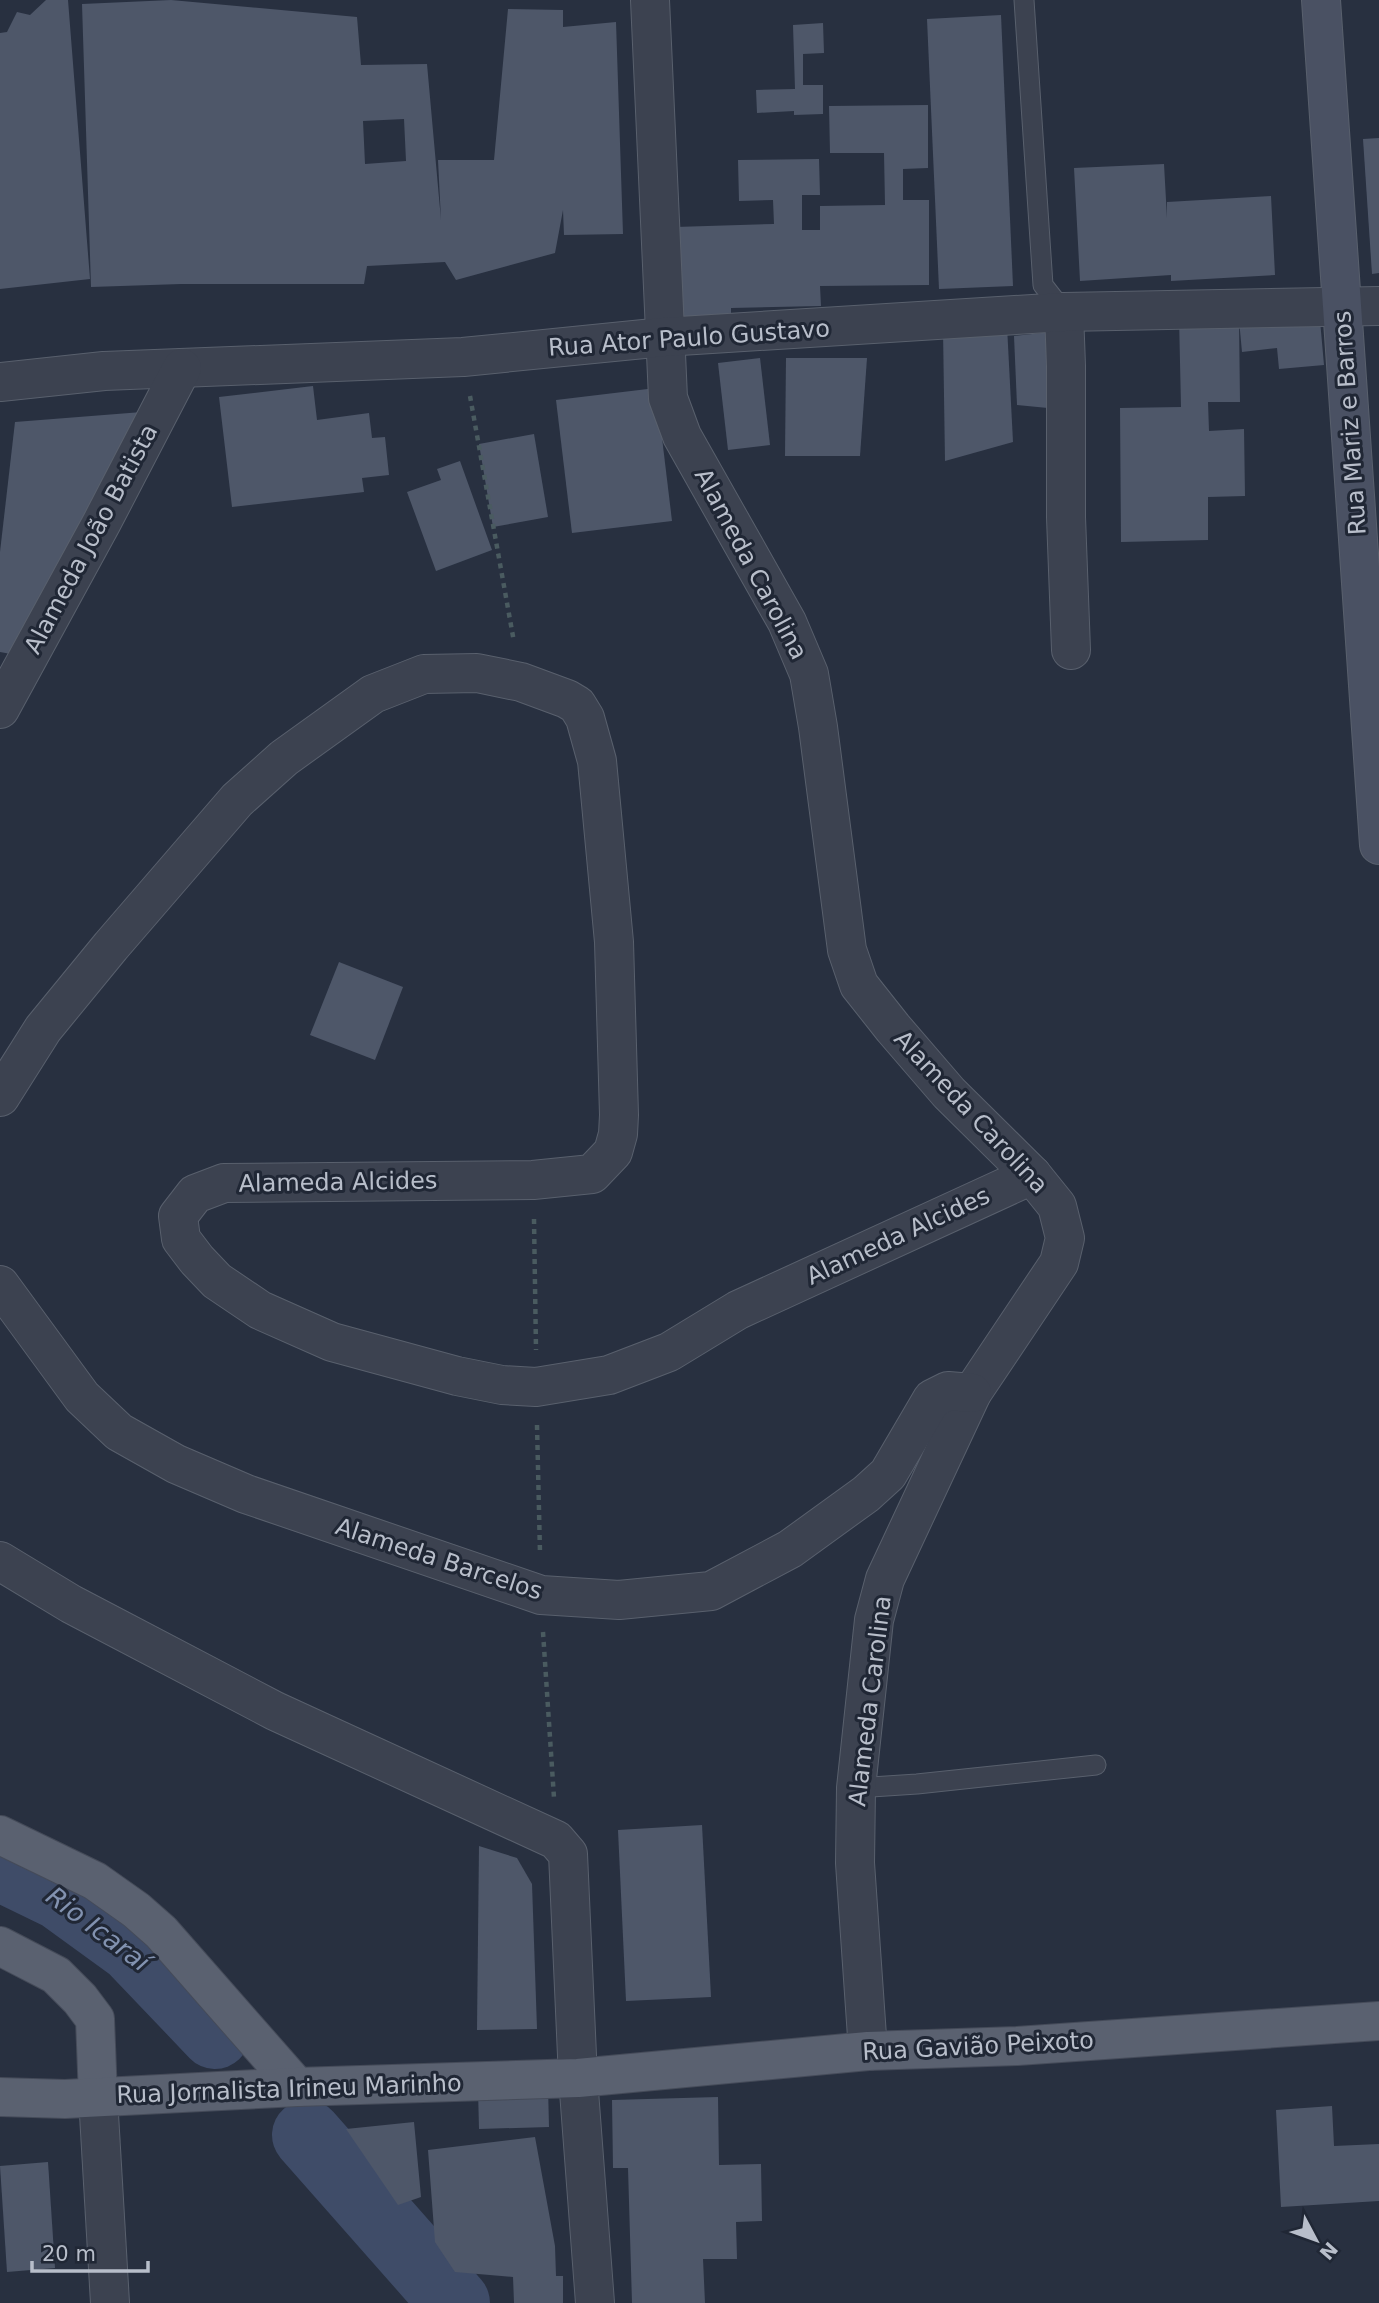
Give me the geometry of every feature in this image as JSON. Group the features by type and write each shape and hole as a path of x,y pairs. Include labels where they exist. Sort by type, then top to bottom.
{"main road":[{"name":"Rua Mariz e Barros","path":"1321,0 1361,307 1379,845"},
{"path":"0,1835 95,1881 136,1910 161,1932 297,2087"},
{"path":"0,1946 56,1975 95,2019 99,2097"},
{"name":"Rua Gavião Peixoto","path":"578,2078 868,2051 1017,2046 1379,2021"},
{"name":"Rua Jornalista Irineu Marinho","path":"0,2097 99,2097 297,2087 578,2078"}],"street":[{"name":"Alameda Carolina","path":"650,0 668,398 682,436 787,622 809,674 847,950 859,985 893,1028 949,1093 1032,1175 1057,1206 1066,1238 1059,1264 972,1393 885,1579 874,1619 856,1788 855,1863 868,2051"},
{"name":"Rua Ator Paulo Gustavo","path":"0,383 104,371 463,357 664,337 1064,312 1361,307"},
{"path":"1064,312 1066,517 1071,650"},
{"name":"Alameda João Batista","path":"0,709 182,368"},
{"name":"Alameda Alcides","path":"0,1097 43,1029 111,946 237,800 284,758 373,694 424,674 477,673 521,682 577,705 585,718 597,761 614,942 619,1115 618,1135 613,1152 592,1174 533,1180 224,1183 195,1194 178,1216 181,1239 217,1281 260,1310 332,1342 457,1376 502,1385 536,1387 609,1375 668,1352 738,1310 1032,1175"},
{"name":"Alameda Barcelos","path":"0,1285 82,1397 118,1432 176,1464 246,1494 541,1595 620,1600 711,1591 790,1549 866,1494 887,1474 932,1399 948,1391 972,1393"},
{"path":"0,1561 71,1604 275,1712 556,1840 568,1854 578,2078 595,2303"},
{"path":"99,2097 110,2303"}],"lane":[{"path":"1024,0 1043,285 1064,312"},
{"path":"856,1788 1096,1765"}],"path":[{"path":"463,357 521,682"},
{"path":"533,1180 541,1595 556,1840"}],"building":[{"path":"46,0 68,0 90,279 0,289 0,33 7,32 17,12 30,15"},
{"path":"171,0 357,17 361,65 427,64 441,220 438,160 494,160 508,9 563,10 563,27 616,22 623,234 564,235 563,210 555,253 456,280 445,262 367,266 364,284 91,287 82,4","holes":["404,119 406,161 365,164 363,121"]},
{"path":"1001,15 1013,286 939,289 927,19"},
{"path":"823,23 824,53 803,54 803,85 823,85 823,114 794,115 794,111 757,113 756,90 795,89 793,25"},
{"path":"928,105 928,168 903,169 903,200 929,200 929,285 820,286 821,306 731,308 731,321 676,322 675,227 774,224 773,200 739,201 738,160 819,159 820,195 802,195 802,230 820,230 820,206 885,205 884,153 830,153 829,106"},
{"path":"1379,138 1379,273 1372,274 1363,139"},
{"path":"1164,164 1167,218 1167,202 1271,196 1275,275 1171,281 1171,275 1080,281 1074,168"},
{"path":"1319,309 1324,365 1279,369 1277,348 1242,352 1239,320 1240,402 1208,402 1209,431 1244,429 1245,496 1208,497 1208,540 1121,542 1120,408 1181,407 1179,317"},
{"path":"1007,326 1013,442 945,461 943,329"},
{"path":"1060,331 1058,409 1017,405 1014,336"},
{"path":"760,358 770,445 728,450 718,363"},
{"path":"786,358 867,358 860,456 785,456"},
{"path":"313,386 317,420 369,413 372,438 385,437 389,475 362,478 364,492 232,507 219,397"},
{"path":"656,388 672,521 572,533 556,400"},
{"path":"142,412 11,654 0,652 0,552 15,422"},
{"path":"534,434 548,517 493,527 479,444"},
{"path":"460,461 492,550 436,571 407,492 441,480 437,469"},
{"path":"339,962 403,987 375,1060 310,1035"},
{"path":"702,1825 711,1997 626,2001 618,1830"},
{"path":"479,1846 517,1858 532,1884 537,2029 477,2030"},
{"path":"548,2087 549,2127 479,2129 478,2089"},
{"path":"718,2097 719,2165 761,2164 762,2221 736,2222 737,2259 703,2259 705,2303 632,2303 628,2168 613,2168 612,2100"},
{"path":"1332,2106 1334,2146 1379,2144 1379,2201 1281,2207 1276,2110"},
{"path":"414,2122 421,2197 398,2205 346,2129"},
{"path":"535,2137 555,2246 556,2276 563,2276 563,2303 514,2303 513,2277 455,2272 435,2242 428,2150"},
{"path":"48,2162 55,2268 7,2272 0,2166"}],"waterway":[{"name":"Rio Icaraí","path":"0,1866 60,1895 133,1948 215,2034"},
{"name":"Rio Icaraí","path":"307,2135 455,2303"}]}
